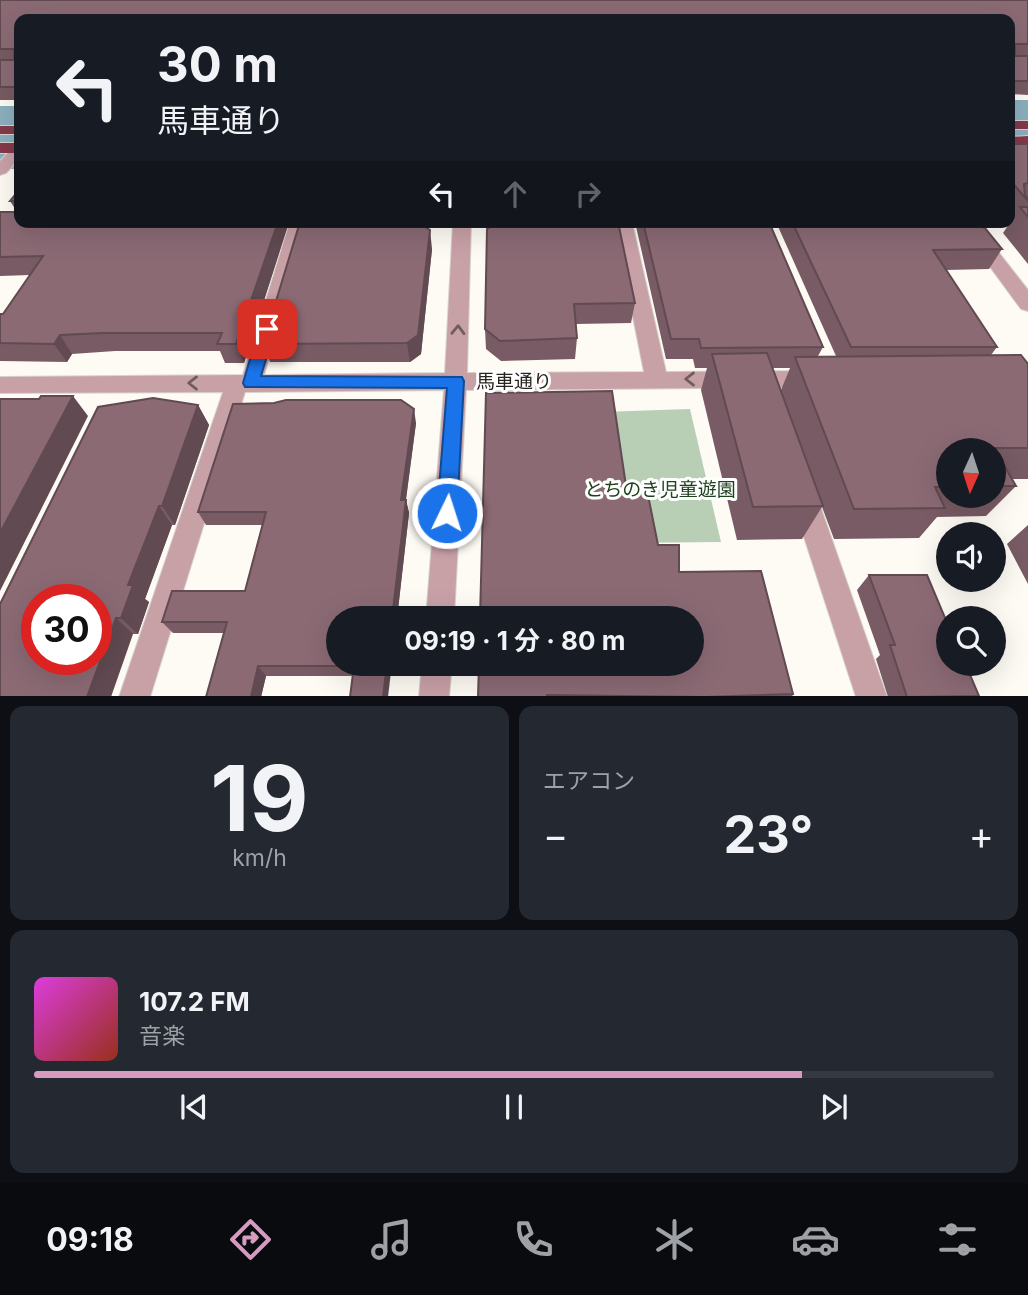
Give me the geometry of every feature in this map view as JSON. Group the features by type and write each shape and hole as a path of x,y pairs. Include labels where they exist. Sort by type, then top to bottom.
{"street":[{"path":"0,170 14,155"},
{"path":"134,696 297,228"},
{"path":"441,606 456,381 462,228"},
{"path":"624,228 657,380"},
{"path":"971,228 1028,304"},
{"name":"馬車通り","path":"0,385 764,379 829,372"},
{"path":"764,379 773,405"},
{"path":"106,408 118,384"},
{"path":"795,472 872,696"},
{"path":"434,696 436,676"}],"green space":[{"name":"とちのき児童遊園","path":"690,409 721,542 620,543 601,412"}],"water":[{"path":"1015,100 1028,100 1028,161 1015,162"},
{"path":"0,106 14,106 14,169 0,169"}],"building":[{"path":"0,0 1028,0 1028,44 1015,44 1015,14 14,14 14,49 0,49"},
{"path":"1015,56 1028,56 1028,81 1015,81"},
{"path":"0,60 14,60 14,87 0,87"},
{"path":"1015,144 1028,144 1028,183 1024,184 1028,201 1015,186"},
{"path":"1020,207 1028,207 1028,217"},
{"path":"0,212 14,212 14,228 276,228 236,344 217,344 222,333 103,333 60,335 54,344 0,343 0,314 3,314 43,256 0,257"},
{"path":"298,228 430,230 418,335 407,343 263,344"},
{"path":"619,228 635,303 574,304 577,338 500,341 485,329 487,229"},
{"path":"644,228 772,228 823,347 701,348 699,339 671,339"},
{"path":"795,228 985,228 1002,249 933,250 997,347 851,347"},
{"path":"767,353 823,506 753,507 712,354"},
{"path":"1021,355 1028,364 1028,448 1006,448 1006,438 936,438 936,508 945,508 854,509 795,357"},
{"path":"612,391 626,486 646,485 658,545 679,545 679,572 761,571 793,694 478,696 479,676 704,676 704,606 480,606 486,393"},
{"path":"41,396 73,396 0,533 0,399 39,399"},
{"path":"153,398 198,405 162,506 159,506 128,585 133,585 121,618 116,618 112,629 112,584 21,584 21,675 95,675 87,696 0,696 0,604 98,407"},
{"path":"286,400 401,400 414,409 401,500 406,500 393,606 326,606 326,666 258,666 251,696 206,696 227,622 162,622 172,591 245,591 266,512 198,512 233,404"},
{"path":"1006,469 1016,486 1006,486"},
{"path":"869,575 927,575 940,606 936,606 936,676 971,676 979,696 907,696 890,645 895,645"},
{"path":"353,676 385,676 383,696 350,696"}],"route":[{"path":"267,329 251,383 456,381 447,513"}]}
